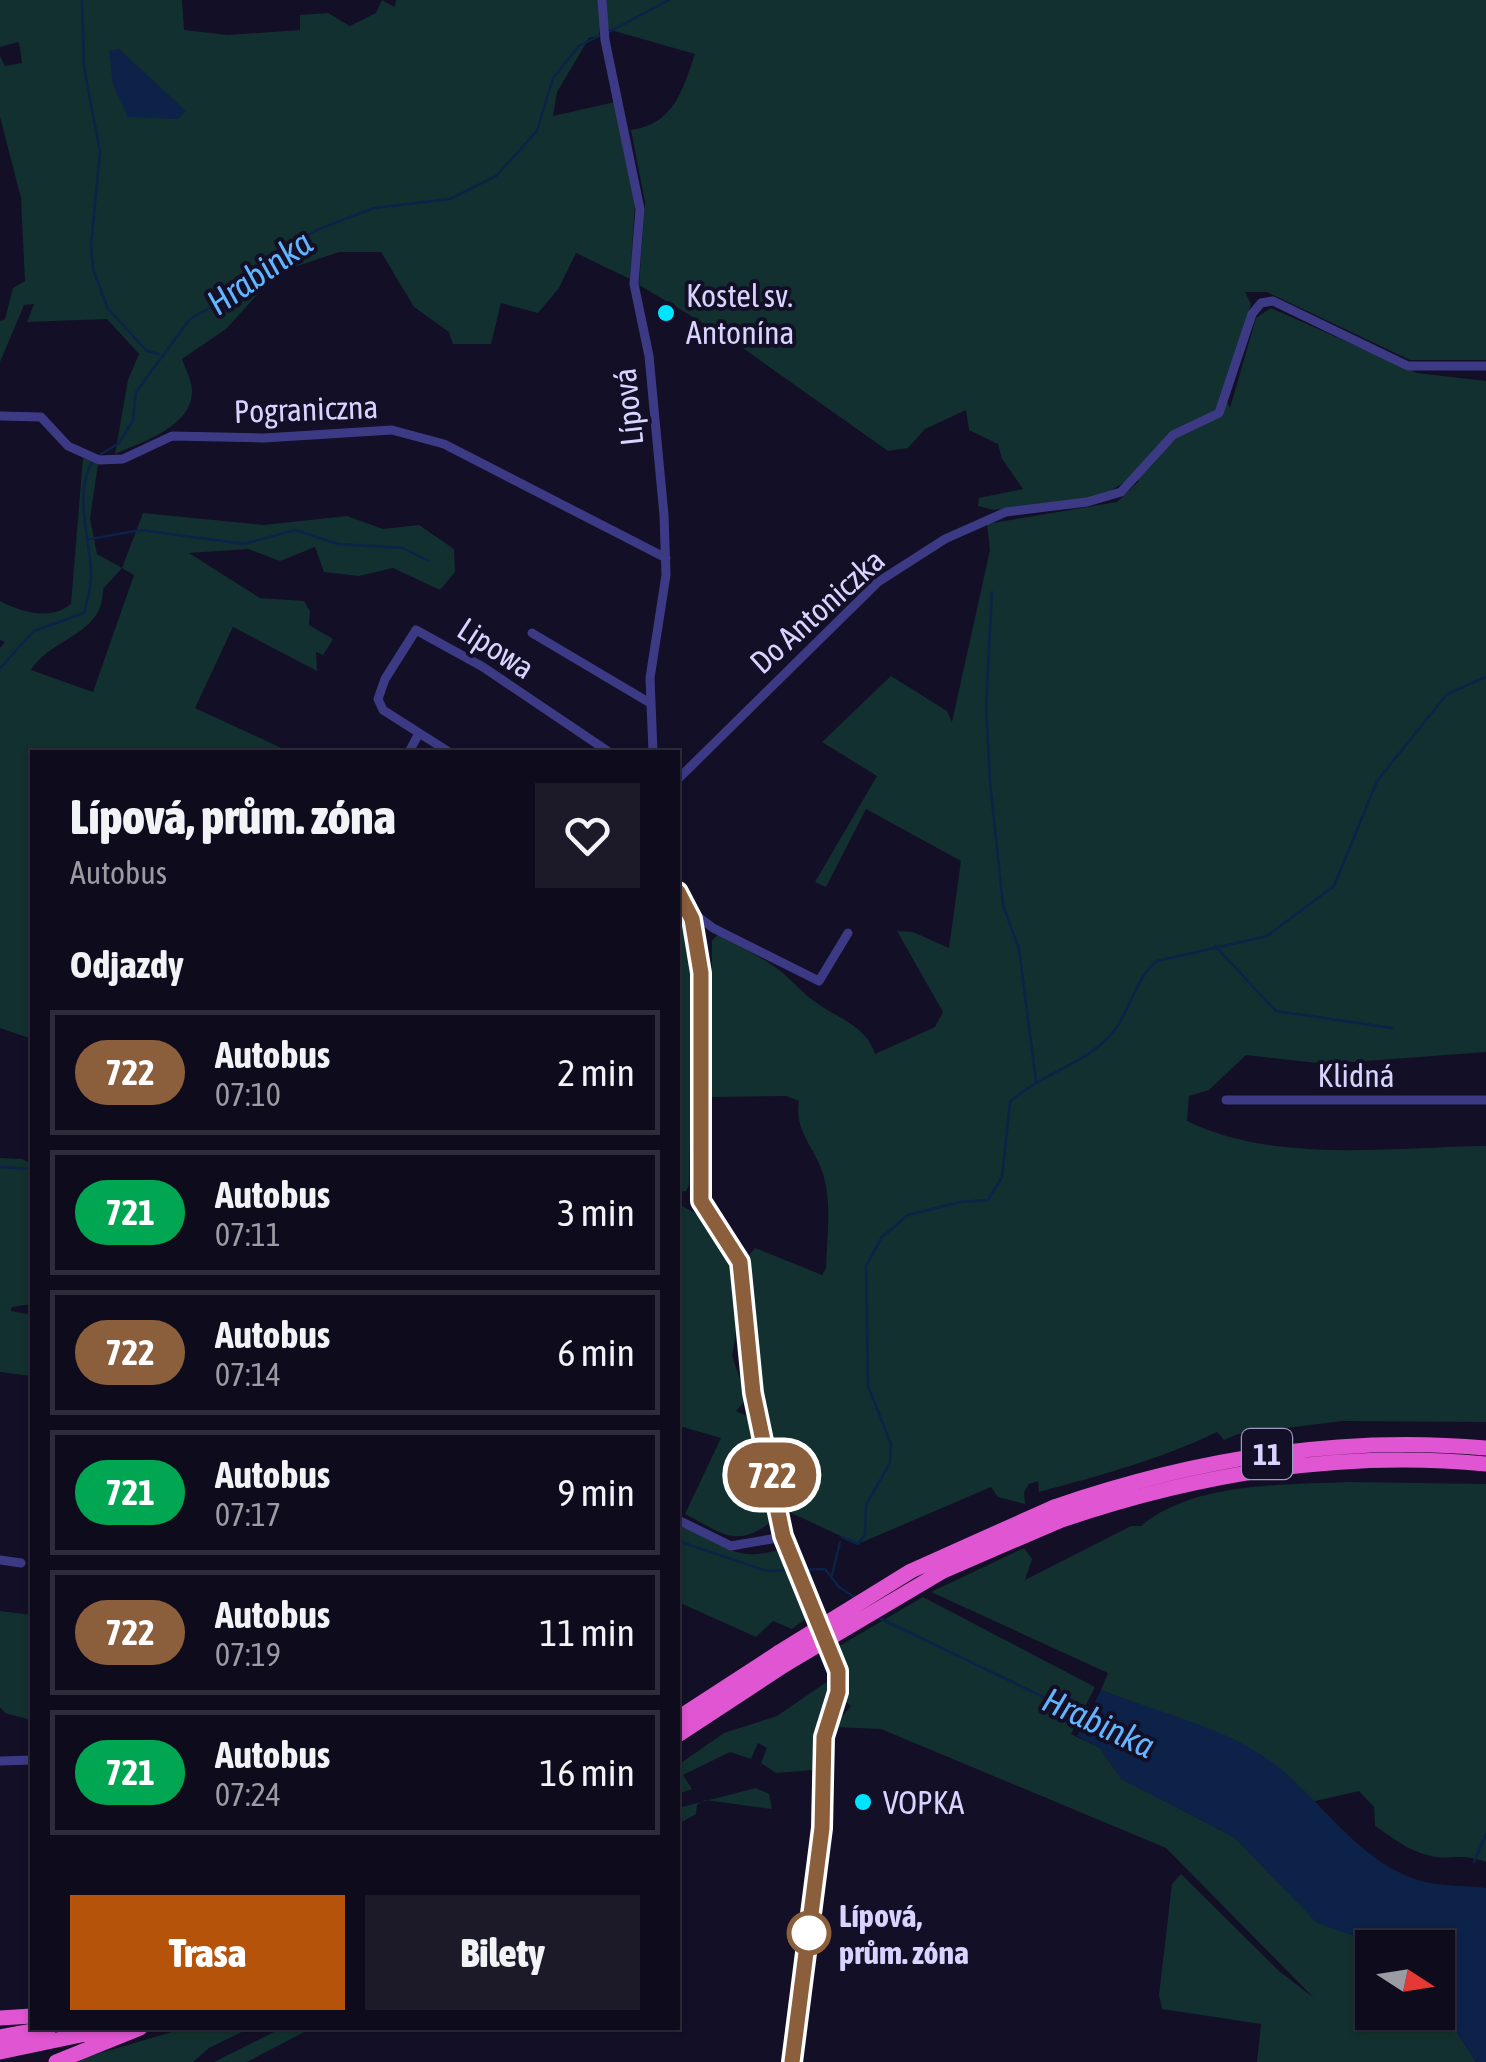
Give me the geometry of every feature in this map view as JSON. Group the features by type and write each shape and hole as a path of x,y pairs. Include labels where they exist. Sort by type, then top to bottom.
{"highway":[{"name":"11","path":"680,1717 943,1571 1056,1514 1155,1475 1258,1456 1357,1446 1486,1448"},
{"name":"11","path":"1056,1514 1266,1470 1378,1460 1486,1464"},
{"name":"11","path":"680,1734 782,1658"},
{"path":"0,2018 30,2016"},
{"path":"0,2036 37,2030"},
{"path":"0,2052 104,2030"},
{"path":"56,2062 135,2030"}],"street":[{"name":"Lípová","path":"602,0 604,33 640,209 634,284 650,356 666,558 650,702 653,750"},
{"name":"Do Antoniczka","path":"680,777 878,582 975,523 1006,512 1087,502 1121,492 1173,435 1220,413 1252,314 1261,303 1273,300 1408,366 1486,366"},
{"name":"Pograniczna","path":"0,416 41,416 68,446 108,460 123,459 172,436 264,438 392,430 444,444 666,558"},
{"name":"Lipowa","path":"446,750 383,710 378,699 385,679 416,630 483,667 606,750"},
{"name":"Lipowa","path":"532,633 650,702"},
{"path":"410,750 418,734"},
{"path":"681,904 712,928 818,981 848,933"},
{"path":"681,904 692,919 701,973 699,1189 709,1217 740,1262 745,1279 753,1393 783,1536 817,1615"},
{"name":"Klidná","path":"1226,1100 1486,1100"},
{"path":"680,1521 731,1546 783,1536"},
{"path":"0,1560 21,1563"},
{"path":"792,2062 822,1828 824,1737 838,1692 838,1671 830,1648"},
{"path":"0,1761 30,1760"}],"green space":[{"path":"0,0 182,0 184,30 228,35 300,30 300,15 328,13 350,26 376,13 382,0 395,7 396,0 1486,0 1486,360 1410,360 1267,292 1245,292 1251,304 1225,397 1230,408 1256,318 1271,308 1417,373 1486,381 1486,1052 1326,1064 1246,1055 1209,1090 1189,1096 1187,1121 1257,1143 1295,1148 1486,1146 1486,1422 1342,1421 1238,1434 1224,1440 1217,1432 1152,1459 1062,1486 1039,1492 1038,1481 1029,1484 1024,1492 1025,1504 998,1497 991,1487 858,1544 787,1511 760,1387 749,1255 755,1248 822,1275 826,1268 826,1185 800,1122 799,1101 786,1096 712,1097 712,940 718,935 772,965 809,997 858,1029 875,1054 935,1027 943,1012 897,931 913,932 949,948 961,861 866,809 826,887 815,882 877,776 822,742 891,676 947,711 952,722 990,550 987,524 1117,502 1139,481 1130,479 1102,496 994,510 978,506 979,498 1023,489 1002,459 998,444 969,430 966,410 925,429 908,448 888,451 730,339 639,285 645,202 631,130 646,127 667,113 680,93 695,54 600,27 599,36 589,38 557,92 553,116 615,102 635,204 630,279 576,253 559,288 538,313 501,303 491,344 453,344 449,332 414,307 381,252 339,252 277,273 226,329 182,359 192,390 184,414 164,431 115,454 128,380 139,354 107,319 27,322 34,304 24,305 0,362 0,321 5,319 13,288 25,281 21,198 0,117 0,56 5,66 22,63 19,42 0,47"},
{"path":"83,458 98,464 90,519 97,554 122,568 143,513 263,525 347,516 383,529 419,525 454,549 455,572 440,590 393,568 359,576 324,572 315,547 280,561 248,549 189,553 260,598 304,601 310,611 309,625 333,639 323,655 316,652 317,671 233,627 195,708 286,750 30,750 30,1038 0,1028 0,648 5,642 0,640 0,601 26,611 45,613 71,604","holes":["122,568 134,575 93,692 31,670 95,616 103,589"]},
{"path":"680,913 689,930 694,957 686,1191 680,1192"},
{"path":"0,1158 22,1159 30,1163 30,1304 12,1307 11,1311 30,1315 30,1376 0,1372"},
{"path":"680,1205 701,1216 727,1251 735,1275 740,1309 732,1356 747,1399 736,1411 749,1417 773,1520 739,1536 720,1532 685,1514 721,1438 680,1429"},
{"path":"1349,1482 1486,1484 1486,1862 1431,1856 1409,1848 1375,1826 1374,1807 1359,1791 1311,1802 1290,1780 1241,1747 1101,1690 1108,1673 931,1592 1024,1548 1032,1559 1025,1580 1186,1501 1240,1489"},
{"path":"680,1526 735,1552 761,1554 777,1550 808,1617 792,1629 773,1621 756,1637 680,1603"},
{"path":"923,1597 1095,1687 1071,1734 1100,1748 1122,1779 1234,1837 1317,1922 1355,1936 1355,2030 1455,2029 1476,2062 1257,2062 1261,2024 1162,2009 1159,1995 1172,1884 1181,1874 1279,1971 1314,1998 1166,1848 881,1729 833,1727 851,1706 843,1700 843,1676 834,1649"},
{"path":"0,1611 30,1615 30,1720 5,1713 0,1707"},
{"path":"833,1672 831,1700 817,1732 820,1761 814,1770 776,1773 761,1763 767,1748 758,1743 751,1759 730,1752 683,1775 692,1789 680,1793 680,1764 724,1733 777,1716 831,1679"},
{"path":"756,1788 769,1794 772,1809 708,1800"},
{"path":"702,1802 697,1805 696,1814 680,1823 680,1808"},
{"path":"178,2030 246,2030 209,2048 193,2062 70,2062"},
{"path":"278,2030 308,2030 247,2062 214,2062"}],"water":[{"path":"119,49 186,111 178,119 128,117 113,85 109,51"},
{"path":"1101,1690 1237,1741 1276,1765 1359,1845 1397,1871 1426,1882 1486,1888 1486,2062 1476,2062 1455,2029 1455,1930 1355,1930 1355,1936 1317,1923 1234,1837 1121,1779 1100,1748 1077,1736 1084,1721 1079,1718 1084,1709 1090,1712"}],"waterway":[{"path":"82,0 84,67 100,152 91,245 93,269 108,309 147,351 159,354"},
{"name":"Hrabinka","path":"609,32 669,0"},
{"name":"Hrabinka","path":"100,455 119,443 133,420 136,392 190,319 231,296 281,250 319,229 374,208 450,199 496,176 537,131 553,78 579,46 601,35"},
{"name":"Hrabinka","path":"0,668 34,631 84,613 91,577 83,501 93,460"},
{"path":"90,539 141,530 244,544 295,530 338,544 403,548 429,561"},
{"path":"992,592 986,705 990,782 1003,905 1019,949 1036,1081"},
{"path":"842,1537 858,1544 865,1535 866,1505 890,1463 891,1444 868,1386 866,1266 882,1237 908,1215 960,1202 988,1200 1002,1177 1010,1102 1108,1038 1143,977 1157,961 1267,936 1334,886 1377,781 1447,694 1486,677"},
{"path":"1215,946 1276,1011 1392,1028"},
{"name":"Hrabinka","path":"0,1167 30,1169"},
{"name":"Hrabinka","path":"680,1542 767,1571 825,1569 839,1587 857,1599"},
{"path":"832,1575 840,1542"},
{"name":"Hrabinka","path":"877,1617 1081,1715"},
{"path":"1474,1862 1486,1834"}],"bus line":[{"name":"722","path":"680,896 692,919 701,973 701,1201 740,1262 745,1279 753,1393 783,1536 838,1671 838,1692 824,1737 822,1828 792,2062"}],"place":[{"name":"Kostel sv. Antonína","path":"666,313"},
{"name":"VOPKA","path":"863,1802"},
{"name":"Lípová, prům. zóna","path":"809,1933"}]}
